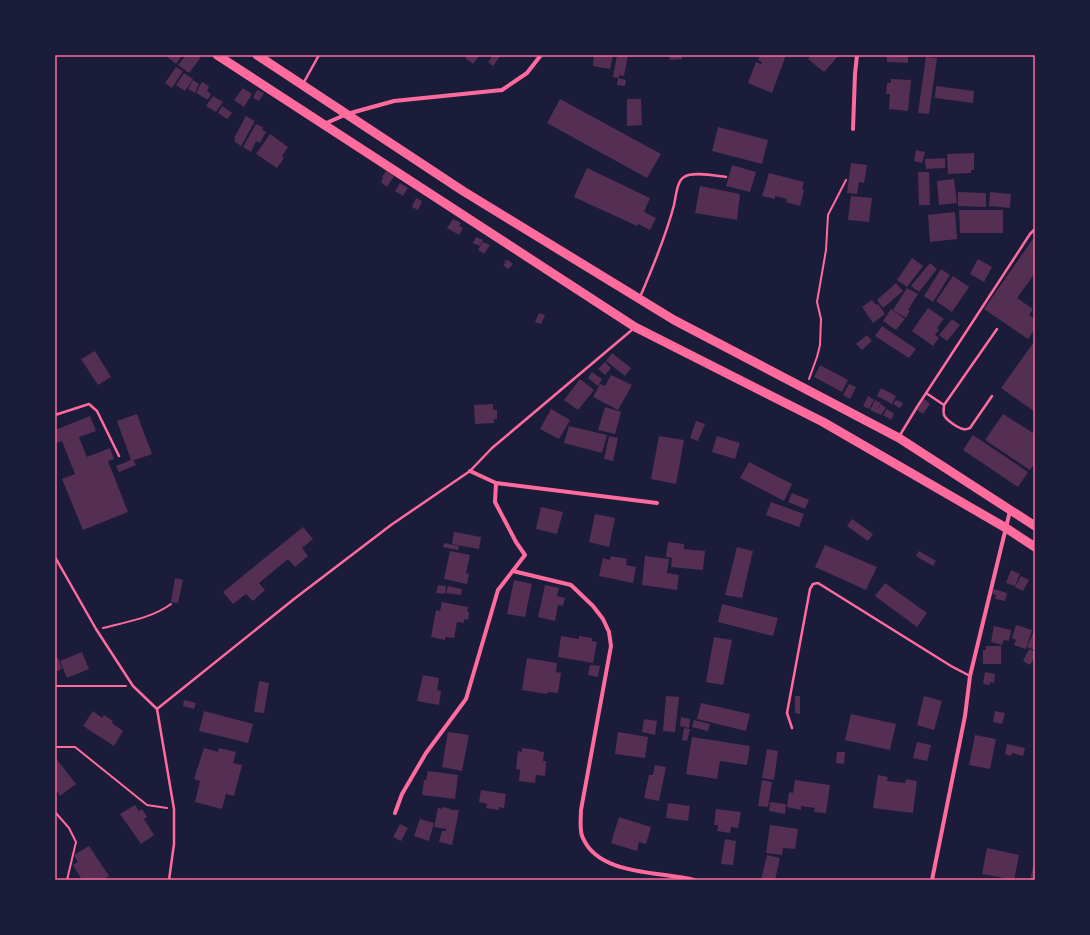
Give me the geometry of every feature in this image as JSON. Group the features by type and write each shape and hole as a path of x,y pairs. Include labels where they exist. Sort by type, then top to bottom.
{"highway":[{"path":"217,55 635,327 823,422 1006,528 1033,542"},
{"path":"256,55 463,191 639,299 674,320 899,438 1035,526"}],"street":[{"path":"323,124 347,114 394,101 502,90 527,73 541,55"},
{"path":"853,129 857,55"},
{"path":"470,471 496,483 657,503"},
{"path":"395,813 402,794 426,754 466,699 498,590 526,555 516,542 495,502 496,483"},
{"path":"932,880 965,716 970,676 1010,510"},
{"path":"513,571 571,585 593,606 610,632 611,646 581,810 582,837 591,851 609,863 638,871 694,880"}],"lane":[{"path":"302,84 319,55"},
{"path":"639,299 653,268 682,178 689,174 726,177"},
{"path":"899,438 917,406 1030,234 1035,229"},
{"path":"157,709 288,604 392,525 470,471 492,448 635,327"},
{"path":"992,396 970,428 965,430 944,415 944,404 997,329"},
{"path":"926,394 944,404"},
{"path":"55,415 88,404 97,411 119,456"},
{"path":"55,557 96,629 133,686 157,709 174,809 174,844 170,880"},
{"path":"792,728 787,713 812,584 818,583 951,666 970,676"}],"path":[{"path":"805,389 817,358 820,345 821,320 817,302 826,250 828,215 846,180"},
{"path":"96,629 130,621 163,610 171,604"},
{"path":"55,686 133,686"},
{"path":"55,748 75,747 147,805 174,809"},
{"path":"55,812 69,828 76,842 67,880"}],"building":[{"path":"165,55 182,55 176,64"},
{"path":"186,55 198,55 201,57 189,73 178,65"},
{"path":"468,55 479,56 473,64 465,58"},
{"path":"493,55 501,55 493,66 488,62"},
{"path":"594,55 613,55 610,69 593,66"},
{"path":"617,55 628,55 624,76 619,75 619,78 613,77"},
{"path":"669,55 682,55 682,59 670,60"},
{"path":"760,55 786,55 772,93 748,83 756,62 761,64 762,62 758,60"},
{"path":"812,55 839,55 824,72 808,59"},
{"path":"887,55 908,55 908,63 887,62"},
{"path":"926,57 937,58 929,114 918,113"},
{"path":"176,67 183,71 172,88 165,83"},
{"path":"184,73 193,79 185,91 176,85"},
{"path":"618,78 626,80 625,86 617,85"},
{"path":"891,79 911,80 908,111 889,109 890,94 886,94 887,83 891,83"},
{"path":"193,80 199,84 195,93 188,89"},
{"path":"202,82 209,86 207,91 211,94 208,100 196,93"},
{"path":"936,86 974,91 973,103 935,98"},
{"path":"243,88 252,94 244,107 234,100"},
{"path":"257,90 264,93 259,101 253,98"},
{"path":"213,96 223,102 216,112 206,106"},
{"path":"560,99 661,154 647,178 547,123"},
{"path":"627,99 641,99 642,125 627,126"},
{"path":"222,106 232,113 227,119 218,113"},
{"path":"246,116 255,121 241,146 234,141 236,138 234,138"},
{"path":"256,124 263,127 262,129 266,132 260,143 256,141 251,152 243,147"},
{"path":"718,127 768,140 762,164 712,151"},
{"path":"270,134 288,147 282,156 284,158 277,168 256,154"},
{"path":"916,150 925,152 922,163 914,161"},
{"path":"974,153 974,170 971,170 971,173 948,174 947,154"},
{"path":"945,158 945,168 926,169 925,159"},
{"path":"851,163 867,165 864,183 859,182 857,194 847,193"},
{"path":"732,165 756,172 750,192 726,186"},
{"path":"587,168 650,198 644,212 656,218 650,230 638,224 637,226 574,197"},
{"path":"386,171 394,176 387,187 381,182"},
{"path":"918,172 929,172 930,205 919,205"},
{"path":"769,173 804,182 802,189 804,190 800,206 786,202 787,199 775,196 775,199 762,196"},
{"path":"954,179 957,203 939,205 937,181"},
{"path":"400,183 408,188 403,196 395,191"},
{"path":"700,186 740,194 737,220 695,213"},
{"path":"958,192 986,193 986,207 958,206"},
{"path":"990,192 1011,194 1010,208 989,206"},
{"path":"851,196 872,198 869,222 848,220"},
{"path":"416,198 422,201 418,210 412,207"},
{"path":"959,210 1003,210 1003,233 960,233"},
{"path":"955,212 957,239 930,242 928,215"},
{"path":"453,219 461,223 459,226 463,228 459,235 447,228"},
{"path":"1035,236 1035,273 1017,298 1033,309 1029,315 1035,319 1035,329 1028,339 984,309"},
{"path":"476,237 483,240 480,246 473,243"},
{"path":"483,242 490,245 484,254 478,250"},
{"path":"912,258 923,266 907,287 897,280"},
{"path":"978,259 992,267 984,282 970,274"},
{"path":"508,260 513,264 508,269 503,265 506,263 504,261"},
{"path":"930,263 937,269 919,292 911,286"},
{"path":"941,269 950,275 933,302 924,296"},
{"path":"953,276 969,287 952,312 936,301"},
{"path":"896,283 903,291 883,308 877,300"},
{"path":"907,288 918,294 908,310 910,311 906,318 893,310"},
{"path":"872,300 876,305 878,304 885,314 873,323 862,307"},
{"path":"928,308 944,319 937,328 939,330 935,335 939,338 933,346 912,331"},
{"path":"891,309 905,319 896,330 883,321"},
{"path":"539,313 545,315 541,324 535,322"},
{"path":"952,319 960,325 947,341 939,335"},
{"path":"882,326 916,349 909,358 875,336"},
{"path":"867,335 872,341 862,350 856,344"},
{"path":"1034,342 1035,343 1035,412 1001,388"},
{"path":"95,351 111,377 98,385 81,359"},
{"path":"612,353 631,368 625,376 606,361"},
{"path":"605,362 611,368 605,375 598,369"},
{"path":"820,365 848,380 842,392 814,377"},
{"path":"592,372 602,379 598,386 588,378"},
{"path":"611,375 632,385 618,410 593,397 600,384 605,386"},
{"path":"580,379 594,390 578,410 564,400"},
{"path":"849,384 856,387 850,399 843,395"},
{"path":"881,388 896,396 892,404 877,396"},
{"path":"868,396 874,400 869,409 863,406"},
{"path":"924,399 930,404 923,414 917,410"},
{"path":"875,400 881,403 876,411 881,404 886,408 881,415 870,410"},
{"path":"896,400 903,403 900,408 893,404"},
{"path":"493,404 493,410 497,410 497,419 494,419 494,423 475,424 474,405"},
{"path":"605,407 621,412 615,434 598,430"},
{"path":"551,409 570,420 559,439 540,429"},
{"path":"887,409 894,414 891,420 883,415"},
{"path":"137,414 152,454 135,460 133,459 136,465 119,472 116,466 131,460 117,421"},
{"path":"1003,414 1035,434 1035,463 1030,470 985,440"},
{"path":"90,416 96,431 79,437 87,457 110,448 114,459 108,461 128,512 83,530 62,479 75,474 62,441 56,443 55,430"},
{"path":"696,421 705,424 698,441 690,438"},
{"path":"569,426 607,435 602,453 564,443"},
{"path":"973,435 1028,472 1018,487 963,450"},
{"path":"609,436 618,438 613,461 604,459"},
{"path":"659,436 684,440 676,484 651,479"},
{"path":"717,436 740,443 735,459 712,452"},
{"path":"749,462 792,484 784,501 740,478"},
{"path":"792,493 809,500 805,509 788,502"},
{"path":"771,502 804,514 799,527 766,515"},
{"path":"541,507 563,512 557,534 536,529"},
{"path":"595,514 615,518 609,547 589,542"},
{"path":"852,519 873,534 868,541 847,526"},
{"path":"303,527 313,539 302,548 308,556 295,567 288,559 259,583 265,590 253,601 246,594 233,604 223,592"},
{"path":"454,532 481,537 479,549 452,544"},
{"path":"668,542 684,544 684,549 705,551 703,570 671,567 672,558 666,557"},
{"path":"444,543 459,546 458,550 443,547"},
{"path":"825,545 877,567 866,590 815,567"},
{"path":"737,547 753,551 742,598 725,595"},
{"path":"450,551 470,555 466,573 469,574 467,584 444,579"},
{"path":"919,551 936,561 933,566 916,556"},
{"path":"611,556 627,559 626,565 636,567 633,583 599,576 603,558 610,560"},
{"path":"645,556 669,559 667,573 679,575 677,590 642,585"},
{"path":"1011,570 1020,574 1015,586 1006,583"},
{"path":"1021,576 1029,580 1023,591 1015,587"},
{"path":"175,578 183,580 178,603 171,602"},
{"path":"514,580 532,584 525,617 507,614"},
{"path":"885,583 927,613 917,627 875,596"},
{"path":"438,585 446,586 445,594 436,593"},
{"path":"545,585 559,588 557,596 565,598 563,606 558,605 555,621 538,617"},
{"path":"448,586 462,589 461,595 446,593"},
{"path":"994,589 1007,593 1005,601 995,599 996,595 992,594"},
{"path":"442,602 468,607 467,611 469,612 468,620 464,619 464,623 457,622 454,638 445,637 445,640 431,637 436,610 440,611"},
{"path":"722,604 778,618 773,636 718,622"},
{"path":"1016,625 1032,630 1026,649 1014,645 1016,640 1012,638"},
{"path":"994,626 1011,630 1009,641 1004,640 1002,645 991,642"},
{"path":"1035,629 1035,650 1027,647"},
{"path":"561,636 579,639 579,636 592,638 592,641 597,642 593,663 558,657"},
{"path":"714,637 732,640 723,685 706,682"},
{"path":"986,646 1001,646 1001,664 983,664 983,650 986,650"},
{"path":"1029,649 1035,652 1035,657 1030,665 1023,661"},
{"path":"82,652 89,669 67,678 60,661"},
{"path":"58,658 62,669 55,672 55,659"},
{"path":"527,658 557,663 556,672 561,673 558,693 548,692 547,694 522,690"},
{"path":"590,665 600,666 598,677 588,675"},
{"path":"985,672 995,674 994,683 990,682 990,685 983,684"},
{"path":"423,675 439,678 437,690 441,691 439,705 417,701"},
{"path":"259,681 269,683 264,713 254,712"},
{"path":"666,696 679,697 675,732 663,731"},
{"path":"795,696 800,696 800,714 795,713"},
{"path":"924,696 942,701 934,730 917,725"},
{"path":"184,700 196,703 194,709 183,706"},
{"path":"701,703 750,714 746,731 697,719"},
{"path":"93,711 102,718 104,715 113,721 112,723 123,731 114,746 83,726"},
{"path":"204,711 253,724 248,743 199,731"},
{"path":"995,711 1005,713 1002,724 993,722"},
{"path":"851,714 896,724 890,750 845,740"},
{"path":"681,717 690,719 689,728 680,726"},
{"path":"644,719 657,721 655,735 642,732"},
{"path":"694,720 710,724 708,731 692,727"},
{"path":"684,728 690,729 687,741 682,740"},
{"path":"448,732 469,735 462,771 442,767"},
{"path":"618,732 648,737 645,758 615,754"},
{"path":"975,735 996,739 990,769 969,765"},
{"path":"692,737 750,746 747,765 720,761 717,779 686,774"},
{"path":"917,742 931,745 927,761 913,758"},
{"path":"1007,744 1025,748 1023,756 1012,753 1011,756 1005,754"},
{"path":"204,748 218,752 219,748 236,752 233,763 242,765 234,796 226,794 222,809 195,802 200,781 194,779"},
{"path":"522,748 544,752 543,761 546,761 545,776 536,775 535,783 519,781 520,770 516,769 518,751 522,752"},
{"path":"767,749 778,751 774,780 762,778"},
{"path":"837,752 845,752 844,764 836,763"},
{"path":"55,757 76,784 60,796 57,791 55,793"},
{"path":"655,765 666,767 659,801 644,798 649,775 653,775"},
{"path":"428,771 458,775 455,799 422,795 424,780 426,780"},
{"path":"878,775 888,777 887,781 905,783 906,779 917,781 913,813 873,808"},
{"path":"762,780 772,782 768,807 758,806"},
{"path":"795,780 830,785 826,813 814,812 815,808 801,806 801,810 787,807 789,792 793,793"},
{"path":"481,790 506,794 504,808 499,807 499,810 486,808 487,804 479,802"},
{"path":"770,802 786,804 785,814 769,811"},
{"path":"668,803 690,806 688,821 666,818"},
{"path":"135,805 139,811 142,809 147,817 144,819 154,835 141,844 120,814"},
{"path":"442,807 451,809 450,810 459,810 452,845 439,842 442,831 446,831 446,829 434,827 438,808 442,809"},
{"path":"716,809 741,812 738,828 731,827 730,833 717,831 718,825 714,825"},
{"path":"619,817 651,827 646,844 639,842 637,851 611,843"},
{"path":"420,819 434,823 429,841 414,836"},
{"path":"400,824 408,828 401,841 393,837"},
{"path":"770,825 798,829 795,849 783,848 782,855 766,853"},
{"path":"725,839 736,841 733,865 721,864"},
{"path":"89,846 109,876 102,880 82,880 73,865 78,862 74,855"},
{"path":"987,848 1019,855 1014,880 982,874"},
{"path":"767,855 780,858 775,880 761,880"},
{"path":"1033,867 1035,868 1035,880 1030,880"}]}
